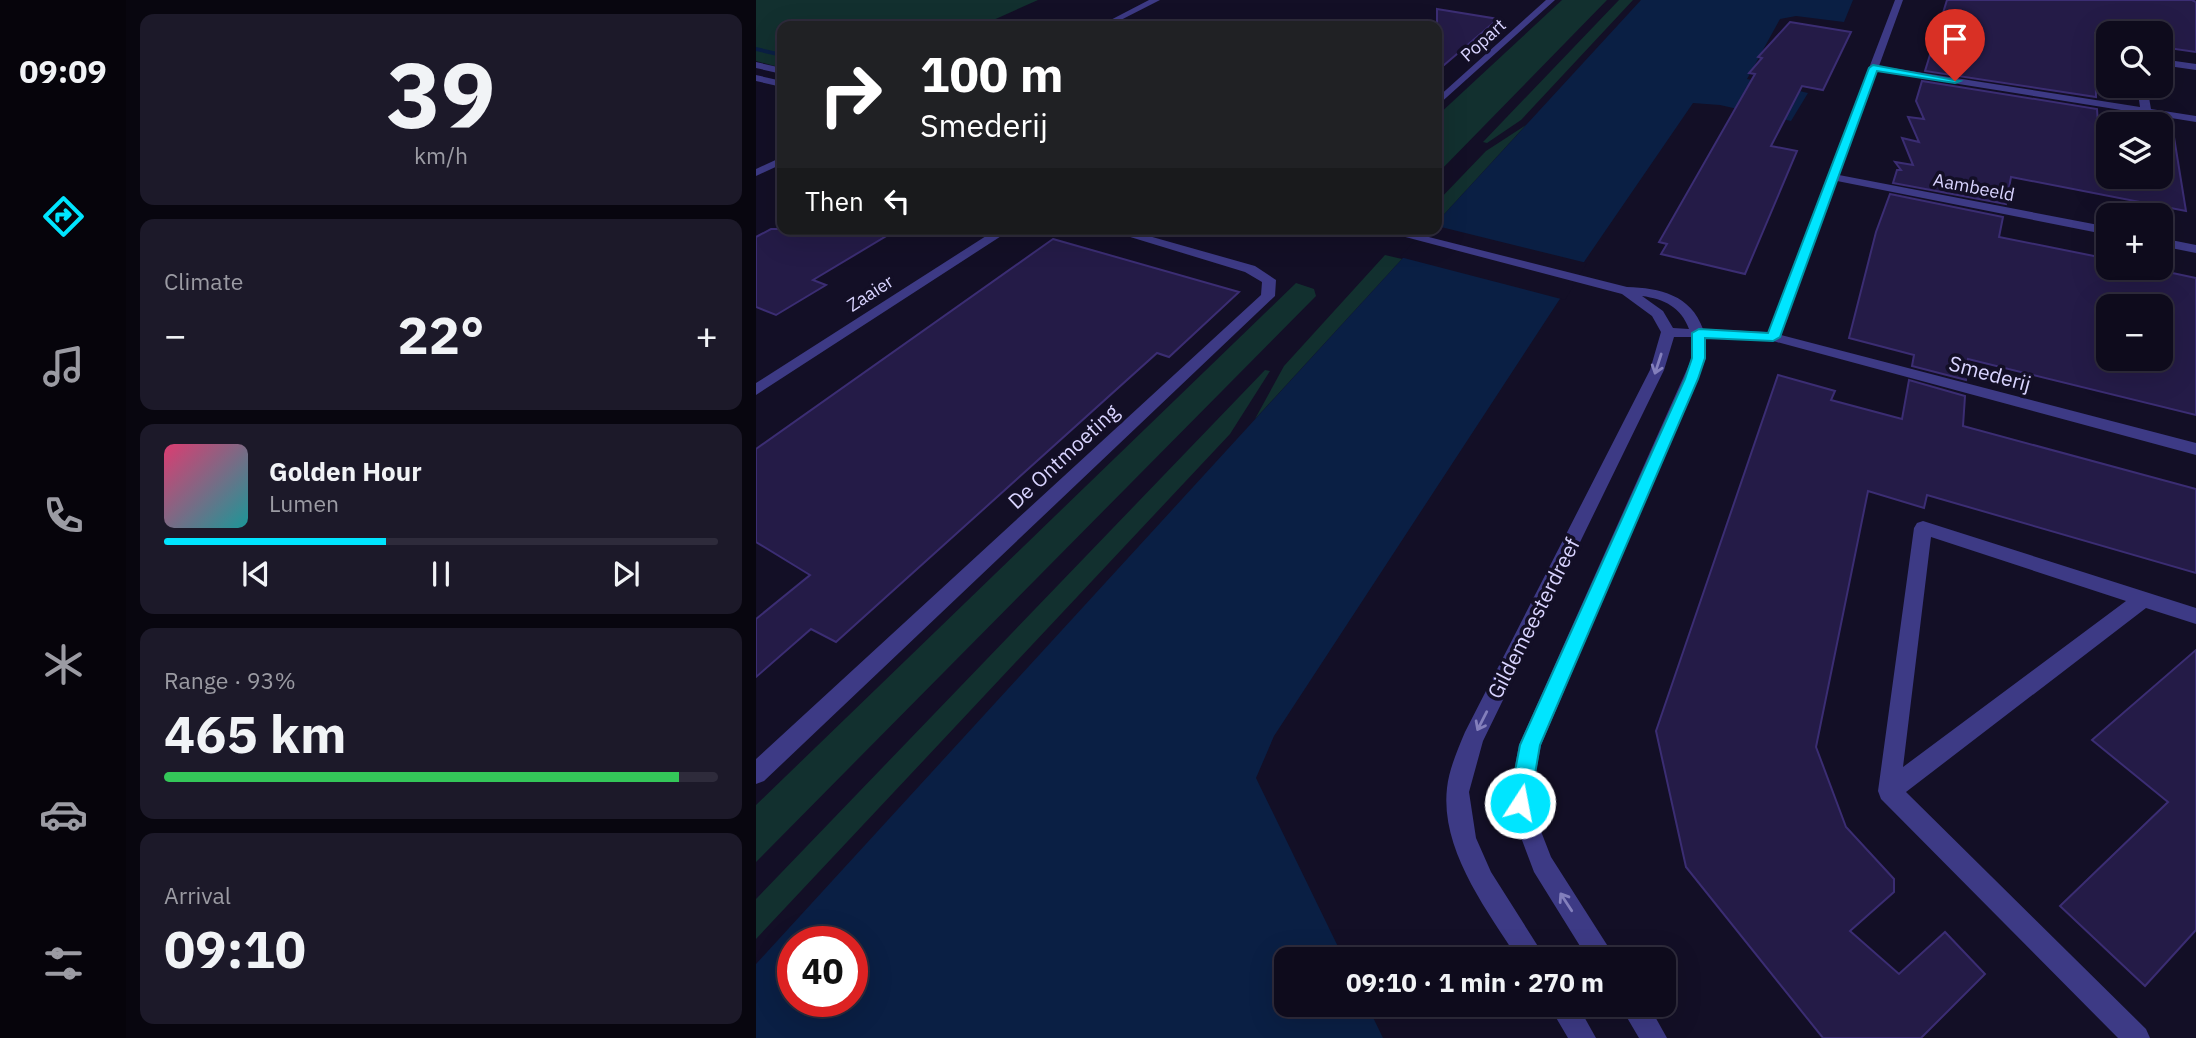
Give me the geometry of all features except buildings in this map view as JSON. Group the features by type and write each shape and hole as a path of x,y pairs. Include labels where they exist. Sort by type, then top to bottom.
{"street":[{"path":"1114,21 1156,0"},
{"name":"Popart","path":"1442,98 1551,0"},
{"path":"1773,337 1899,0"},
{"path":"2173,64 2196,67"},
{"path":"756,65 777,70"},
{"path":"1873,68 2196,119"},
{"path":"756,78 777,83"},
{"path":"2144,98 2146,111"},
{"path":"756,173 777,162"},
{"name":"Aambeeld","path":"1833,177 2096,229"},
{"name":"Zaaier","path":"756,390 997,235"},
{"name":"De Ontmoeting","path":"756,774 1268,296 1269,280 1250,269 1131,235"},
{"path":"1403,235 1620,289 1650,291 1683,305 1693,318 1699,333"},
{"path":"2173,244 2196,249"},
{"path":"1620,289 1658,314 1668,332"},
{"name":"Smederij","path":"1668,332 1773,337 2196,449"},
{"name":"Gildemeesterdreef","path":"1525,947 1474,866 1463,833 1458,790 1473,739 1657,370 1668,332"},
{"name":"Gildemeesterdreef","path":"1595,947 1542,864 1520,803 1530,745 1692,379 1699,358 1699,333"},
{"path":"756,371 774,377"},
{"path":"1889,791 1923,528 2196,615"},
{"path":"1889,791 2143,599"},
{"path":"1889,791 2137,1038"},
{"path":"1570,1017 1583,1038"},
{"path":"1640,1017 1654,1038"}],"green space":[{"path":"756,0 1038,0 991,21 777,21 777,67 756,61"},
{"path":"1562,0 1607,0 1442,169 1442,111"},
{"path":"1619,0 1633,0 1521,120 1487,143 1483,142"},
{"path":"1526,125 1442,217 1442,197 1486,151"},
{"path":"1385,255 1402,259 1255,419 1284,366"},
{"path":"1296,283 1314,289 1316,296 756,862 756,805"},
{"path":"1265,370 1270,371 1230,434 756,939 756,899"}],"water":[{"path":"1641,0 1853,0 1844,22 1796,16 1780,19 1747,79 1808,93 1791,121 1720,105 1693,103 1586,259 1274,736 1256,778 1338,947 1274,947 1274,1017 1373,1017 1383,1038 756,1038 756,964 777,941 777,1017 868,1017 868,926 791,926 1424,235 1442,235 1442,217"}],"pier":[{"path":"1442,227 1587,263 1565,300 1400,257 1420,235 1442,235"}],"waterway":[{"path":"756,49 777,54"}],"route":[{"path":"1520,803 1530,745 1692,379 1699,358 1699,333 1773,337 1873,68 1955,81"}]}
